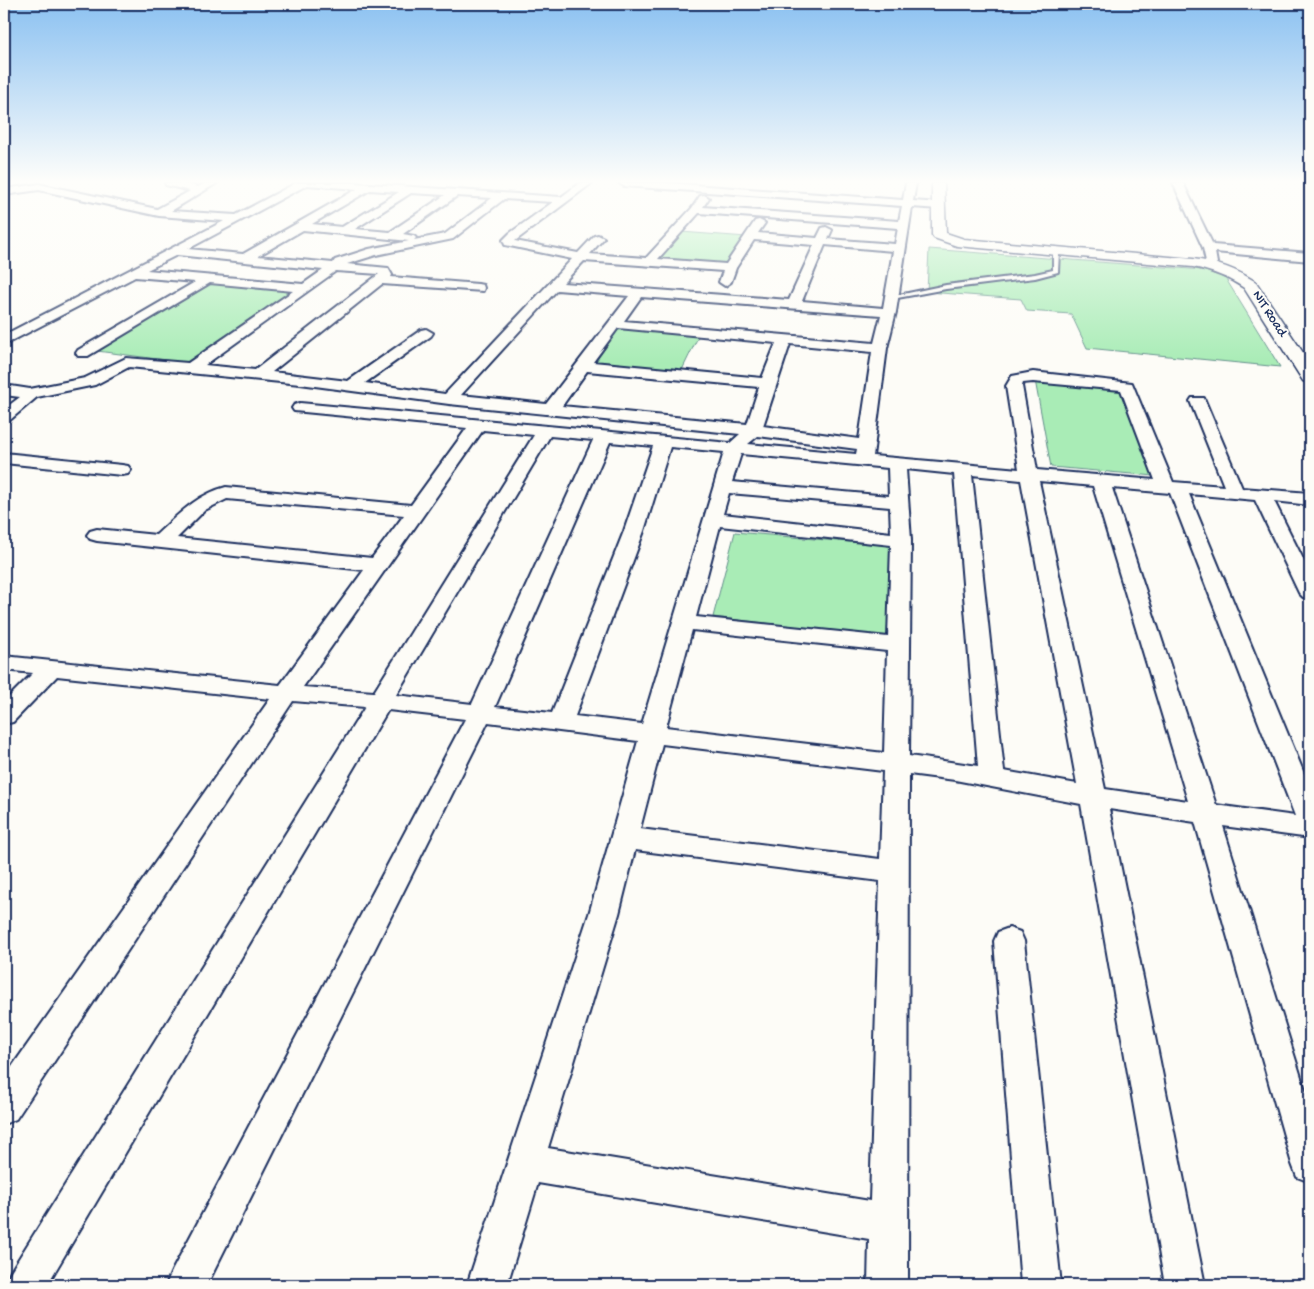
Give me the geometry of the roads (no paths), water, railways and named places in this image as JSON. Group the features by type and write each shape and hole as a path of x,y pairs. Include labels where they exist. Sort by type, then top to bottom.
{"main road":[{"name":"NIT Road","path":"980,243 1212,266 1239,277 1250,285 1310,377"}],"street":[{"path":"4,341 189,243"},
{"path":"246,258 271,243"},
{"path":"191,368 330,271 331,267 366,254 423,243"},
{"path":"510,243 581,257 730,268"},
{"path":"448,399 593,243"},
{"path":"649,262 666,243"},
{"path":"719,299 730,268 746,243"},
{"path":"794,304 820,243"},
{"path":"835,243 900,248"},
{"path":"865,453 880,348 890,312 901,243"},
{"path":"1206,243 1212,266"},
{"path":"1208,248 1310,257"},
{"path":"174,251 384,271 386,275 380,280 258,375"},
{"path":"133,272 306,288"},
{"path":"83,353 209,279"},
{"path":"380,280 478,288"},
{"path":"555,286 890,312"},
{"path":"551,410 638,292"},
{"path":"615,324 880,348"},
{"path":"345,385 426,333"},
{"path":"487,1285 604,914 683,622 734,448 754,430 768,383 784,340"},
{"path":"4,390 30,394 90,382 126,362 300,379 448,399 754,430 865,453 897,463 1310,499"},
{"path":"583,366 768,383"},
{"path":"1185,1285 1093,797 1029,475 1014,386 1017,378 1032,377 1116,383 1129,388 1310,820"},
{"path":"4,416 29,398 30,394"},
{"path":"1198,401 1235,492"},
{"path":"300,408 734,448 865,453"},
{"path":"4,1107 286,693 479,424"},
{"path":"25,1285 254,906 382,701 545,430"},
{"path":"186,1285 480,713 604,435"},
{"path":"560,723 634,531 663,441"},
{"path":"4,458 122,470"},
{"path":"888,1285 896,764 900,644 901,540 897,463"},
{"path":"962,469 992,777"},
{"path":"1101,481 1206,814 1310,1164"},
{"path":"722,487 900,502"},
{"path":"160,542 202,503 214,496 226,493 416,511"},
{"path":"1261,494 1310,593"},
{"path":"712,519 901,540"},
{"path":"97,535 378,566"},
{"path":"683,622 900,644"},
{"path":"4,663 286,693 382,701 896,764 992,777 1093,797 1310,828"},
{"path":"4,716 52,668"},
{"path":"624,838 894,872"},
{"path":"1008,941 1041,1285"},
{"path":"526,1163 889,1223"}],"lane":[{"path":"892,297 946,287 1035,276 1056,271 1056,251"}]}
